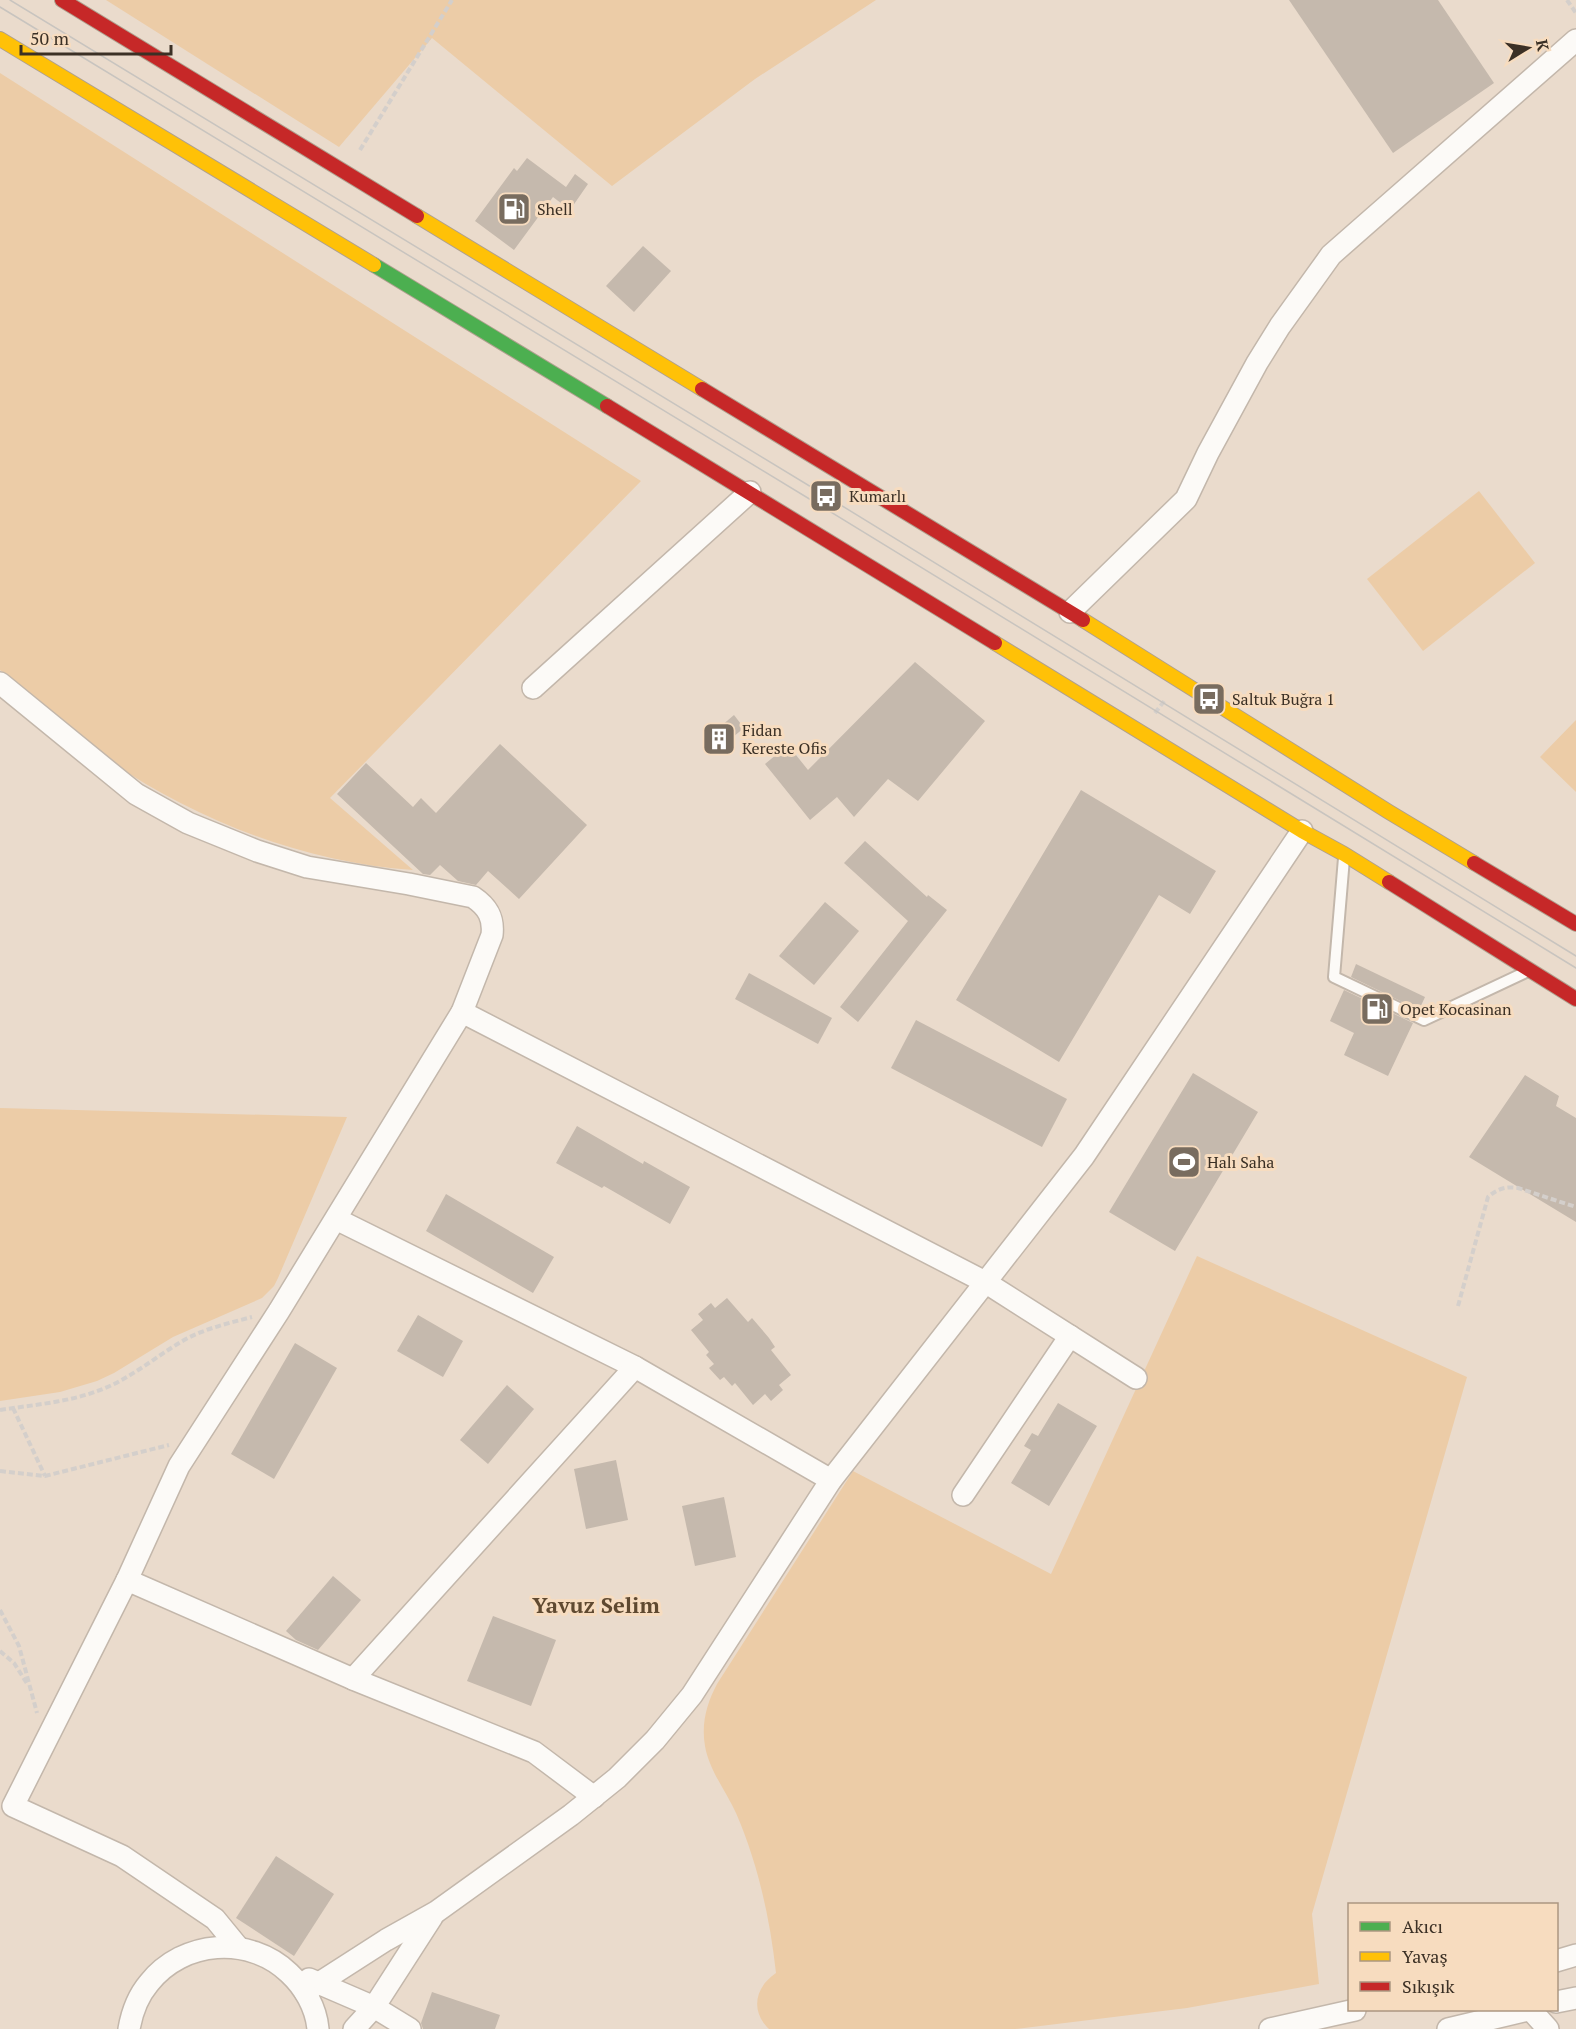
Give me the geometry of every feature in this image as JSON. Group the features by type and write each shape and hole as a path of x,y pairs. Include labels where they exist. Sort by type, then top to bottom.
{"highway":[{"path":"62,0 1071,612 1389,812 1576,924"},
{"path":"0,39 750,492 1302,831 1344,854 1576,999"}],"street":[{"path":"1071,612 1186,499 1212,444 1257,363 1299,299 1332,255 1576,40"},
{"path":"533,688 750,492"},
{"path":"0,683 136,794 188,823 257,851 307,867 473,897 482,903 491,918 492,935 462,1012 279,1311 179,1466 127,1580 13,1806 122,1857 215,1919 238,1947"},
{"path":"312,1988 386,1940 436,1912 594,1797 617,1778 655,1740 692,1695 831,1480 1084,1156 1302,831"},
{"path":"462,1012 985,1282 1136,1378"},
{"path":"336,1219 636,1367 831,1480"},
{"path":"963,1495 1070,1336"},
{"path":"354,1679 636,1367"},
{"path":"127,1580 354,1679 534,1752 594,1797"},
{"path":"354,2029 374,2007 436,1912"},
{"path":"129,2029 139,1997 148,1983 166,1966 188,1953 221,1946 238,1947 261,1955 283,1967 312,1988 374,2007 410,2029"},
{"path":"1558,1961 1576,1955"},
{"path":"312,1988 318,2029"},
{"path":"1558,2002 1576,1998"},
{"path":"1270,2029 1351,2011"},
{"path":"1448,2029 1525,2011"},
{"path":"1530,2011 1548,2029"}],"lane":[{"path":"1344,854 1334,977 1424,1020 1530,971"}],"path":[{"path":"346,173 452,0"},
{"path":"1567,0 1576,12"},
{"path":"1140,730 1180,681"},
{"path":"1458,1306 1488,1197 1494,1191 1510,1187 1518,1188 1576,1207"},
{"path":"0,1410 56,1403 95,1392 113,1385 167,1350 208,1328 279,1311"},
{"path":"13,1408 45,1476"},
{"path":"0,1471 45,1476 197,1438"},
{"path":"0,1610 19,1646 45,1742"},
{"path":"0,1651 14,1663 30,1689"}],"shaded area":[{"path":"106,0 876,0 755,79 612,186 432,38 339,147"},
{"path":"0,73 641,481 330,798 413,870 330,858 249,834 210,817 136,778 96,752 0,670"},
{"path":"1479,491 1535,563 1423,651 1367,579"},
{"path":"1576,720 1576,792 1540,757"},
{"path":"0,1108 347,1117 278,1278 274,1286 262,1298 173,1337 97,1381 60,1392 0,1401"},
{"path":"1197,1256 1467,1377 1312,1914 1319,1984 1187,2008 1015,2029 769,2029 759,2015 757,2007 763,1985 776,1973 762,1891 744,1832 710,1763 705,1746 706,1714 717,1684 853,1471 1051,1574"}],"building":[{"path":"1289,0 1438,0 1494,83 1393,153"},
{"path":"527,158 566,187 575,174 588,184 570,210 553,197 514,250 475,221 514,168 517,171"},
{"path":"643,246 671,271 634,312 606,286"},
{"path":"915,662 985,721 918,801 888,779 854,817 837,797 810,820 765,764 788,745 808,770"},
{"name":"Fidan Kereste Ofis","path":"734,715 744,728 717,750 707,738"},
{"path":"500,744 587,825 519,899 488,871 476,885 458,881 440,865 430,875 423,874 337,794 366,763 413,807 421,798 436,813"},
{"path":"1081,790 1216,871 1190,914 1159,895 1059,1062 956,1000"},
{"path":"865,841 927,897 928,895 947,910 858,1022 840,1007 908,921 844,863"},
{"path":"825,902 859,931 814,985 779,956"},
{"path":"1356,964 1425,997 1419,1010 1351,977"},
{"path":"749,973 832,1018 818,1044 735,999"},
{"path":"1344,990 1413,1023 1388,1076 1344,1055 1354,1033 1330,1021"},
{"path":"916,1020 1067,1099 1042,1147 891,1068"},
{"name":"Halı Saha","path":"1193,1073 1258,1112 1175,1251 1109,1212"},
{"path":"1525,1075 1559,1096 1556,1106 1576,1118 1576,1222 1469,1157"},
{"path":"577,1126 643,1164 644,1161 690,1187 670,1224 604,1186 602,1188 556,1163"},
{"path":"446,1194 554,1257 533,1293 426,1231"},
{"path":"727,1298 748,1322 752,1318 769,1338 775,1347 771,1350 791,1375 779,1385 783,1390 771,1401 765,1394 753,1405 735,1383 732,1386 724,1377 720,1380 709,1368 714,1364 706,1355 709,1352 691,1330 703,1320 698,1314 711,1303 715,1308"},
{"path":"418,1315 463,1341 443,1377 397,1351"},
{"path":"295,1343 337,1368 274,1479 231,1454"},
{"path":"507,1385 534,1409 488,1464 460,1440"},
{"path":"1058,1403 1097,1426 1049,1506 1011,1483 1031,1450 1024,1446 1032,1433 1038,1436"},
{"path":"616,1460 628,1520 586,1529 574,1469"},
{"path":"724,1497 736,1557 695,1566 682,1506"},
{"path":"333,1576 361,1600 318,1650 296,1640 286,1631"},
{"path":"493,1616 556,1640 531,1706 467,1681"},
{"path":"276,1856 334,1894 294,1956 236,1918"},
{"path":"432,1992 500,2015 495,2029 423,2029 421,2023"}],"tram line":[{"path":"10,0 826,496 1576,956"},
{"path":"0,7 1576,968"}],"traffic: fast":[{"path":"374,265 607,406"}],"traffic: slow":[{"path":"0,39 374,265"},
{"path":"417,216 702,389"},
{"path":"1083,620 1474,863"},
{"path":"995,643 1389,882"}],"traffic: jam":[{"path":"62,0 417,216"},
{"path":"702,389 1083,620"},
{"path":"607,406 995,643"},
{"path":"1474,863 1576,924"},
{"path":"1389,882 1576,999"}],"place":[{"name":"Shell","path":"514,209"},
{"name":"Kumarlı","path":"826,496"},
{"name":"Saltuk Buğra 1","path":"1209,699"},
{"name":"Fidan Kereste Ofis","path":"719,739"},
{"name":"Opet Kocasinan","path":"1377,1009"},
{"name":"Halı Saha","path":"1184,1162"}],"district":[{"name":"Yavuz Selim","path":"596,1605"}]}
